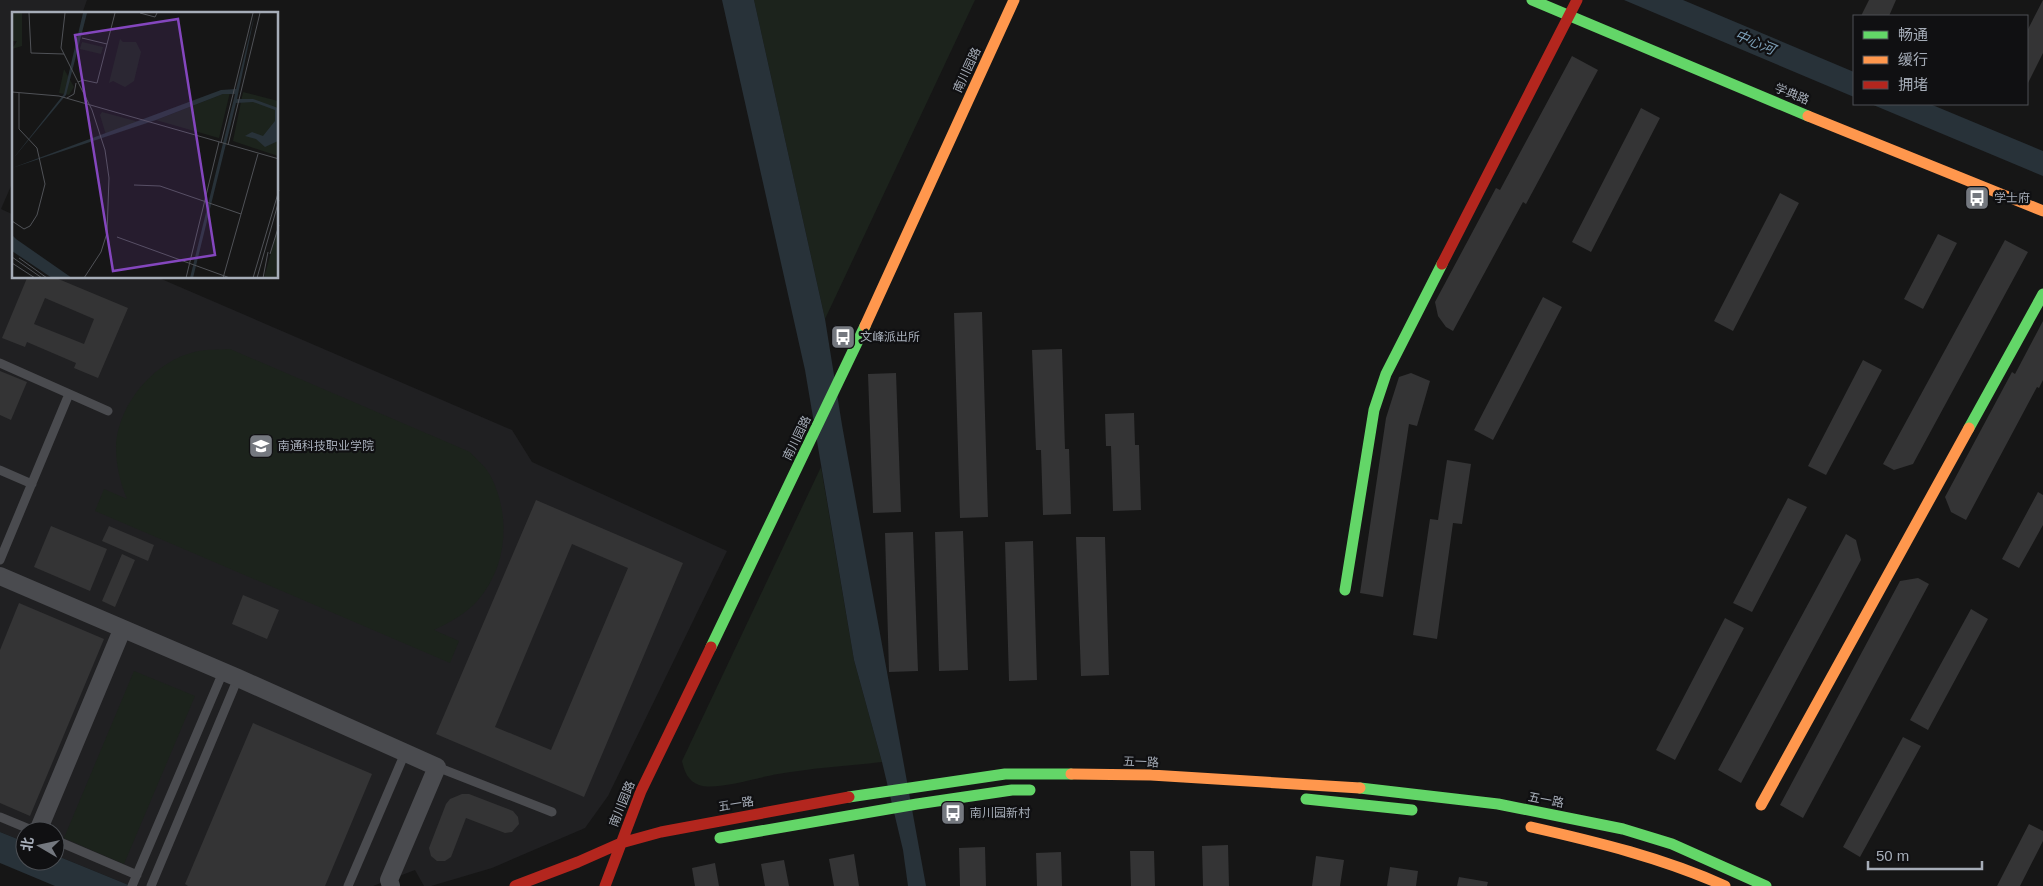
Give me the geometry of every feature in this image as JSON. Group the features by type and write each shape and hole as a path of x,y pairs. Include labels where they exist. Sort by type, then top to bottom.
{"street":[{"name":"南川园路","path":"605,886 618,858 621,843 641,791 844,371 1014,0"},
{"name":"学典路","path":"1532,0 1730,84 2043,211"},
{"path":"1345,590 1374,410 1386,374 1577,0"},
{"path":"1760,805 2043,294"},
{"path":"0,576 437,767 390,880 391,886"},
{"path":"42,821 122,630"},
{"name":"五一路","path":"514,886 578,862 621,843 661,832 914,786 1005,774 1092,774 1151,775 1354,786 1498,804 1623,829 1672,844 1766,886"},
{"path":"704,840 917,804 1012,790 1041,790"},
{"path":"1297,799 1420,811"},
{"path":"1516,824 1609,846 1704,877 1725,886"},
{"path":"601,865 633,854"}],"lane":[{"path":"0,363 108,411"},
{"path":"0,560 70,394"},
{"path":"0,470 32,484"},
{"path":"132,886 230,675"},
{"path":"151,886 230,675"},
{"path":"348,886 405,753"},
{"path":"437,767 552,812"},
{"path":"0,817 15,823"},
{"path":"65,844 137,875"}],"shaded area":[{"name":"南通科技职业学院","path":"0,0 87,0 83,12 12,12 12,184 1,209 12,214 12,279 161,279 512,430 532,462 727,551 608,796 585,828 492,868 431,886 424,886 415,870 373,886 131,886 65,859 65,821 15,821 15,838 0,832"},
{"path":"754,0 975,0 825,319"},
{"path":"230,349 470,452 488,472 497,490 501,506 503,539 501,556 488,586 478,600 463,614 434,630 459,641 450,663 95,511 104,489 127,499 122,486 117,460 118,431 132,399 142,386 154,373 168,363 183,356 203,350"},
{"path":"821,467 854,660 882,762 791,772 726,785 699,785 687,775 682,761"},
{"path":"134,671 195,696 124,864 65,838"}],"water":[{"path":"722,0 754,0 825,319 842,425 926,886 908,886 903,850 882,762 854,660 805,370"},
{"name":"中心河","path":"1624,0 1683,0 1853,72 1853,97"},
{"path":"1873,105 1932,105 2043,151 2043,176"},
{"path":"0,832 15,838 15,869 0,863"},
{"path":"65,859 131,886 55,886 19,871 65,871"}],"building":[{"path":"1869,0 1896,0 1889,15 1862,15"},
{"path":"2043,0 2043,53 2028,83 2028,29"},
{"path":"1572,56 1598,70 1526,204 1523,202 1453,331 1446,327 1438,316 1435,302 1496,188 1500,190"},
{"path":"1641,108 1660,118 1591,252 1572,242"},
{"path":"1780,193 1799,203 1733,331 1714,321"},
{"path":"1938,234 1957,243 1923,309 1904,299"},
{"path":"2005,240 2028,252 1913,464 1894,470 1883,464"},
{"path":"27,279 58,279 128,308 98,378 74,368 76,363 27,342 25,347 2,338","holes":["45,298 94,319 84,344 34,324"]},
{"path":"1543,297 1562,307 1493,440 1474,430"},
{"path":"982,312 988,517 960,518 954,313"},
{"path":"2043,321 2043,380 2039,388 2037,387 1966,520 1951,512 1945,497 2012,372 2015,374"},
{"path":"1062,349 1065,449 1069,449 1071,514 1043,515 1041,450 1036,450 1032,350"},
{"path":"1863,360 1882,370 1826,475 1808,466"},
{"path":"0,371 27,382 11,420 0,415"},
{"path":"896,373 901,512 873,513 868,374"},
{"path":"1411,373 1430,381 1417,426 1409,424 1383,597 1360,593 1386,418 1399,377"},
{"path":"1134,413 1135,445 1139,445 1141,510 1113,511 1111,446 1106,446 1105,414"},
{"path":"1447,460 1471,464 1462,524 1453,523 1437,639 1413,635 1430,519 1438,520"},
{"path":"2038,492 2043,495 2043,525 2019,568 2002,559"},
{"path":"1788,498 1807,507 1752,612 1733,603"},
{"path":"536,500 683,563 584,797 436,734","holes":["572,544 628,568 551,750 495,727"]},
{"path":"51,526 107,549 90,591 34,567"},
{"path":"109,526 154,545 148,561 102,541"},
{"path":"963,531 968,670 939,671 935,532"},
{"path":"913,532 918,671 889,672 885,533"},
{"path":"1846,534 1856,540 1861,560 1741,783 1718,770"},
{"path":"1076,537 1105,537 1109,675 1081,676"},
{"path":"1033,541 1037,680 1009,681 1005,542"},
{"path":"122,554 135,560 115,607 102,601"},
{"path":"1918,578 1929,584 1803,818 1780,805 1900,581"},
{"path":"243,595 279,610 267,639 232,624"},
{"path":"19,603 104,639 30,816 0,803 0,650"},
{"path":"1971,609 1988,619 1928,730 1910,720"},
{"path":"1725,618 1744,628 1675,760 1656,750"},
{"path":"253,723 372,774 325,886 188,886 185,884"},
{"path":"1903,737 1921,746 1860,857 1843,847"},
{"path":"462,794 469,794 513,811 518,817 519,824 512,832 505,833 466,818 451,857 445,861 437,861 431,856 429,848 446,804 450,799"},
{"path":"2029,824 2043,831 2043,841 2020,886 1997,886"},
{"path":"1228,845 1229,886 1203,886 1202,846"},
{"path":"985,847 986,886 960,886 959,848"},
{"path":"1130,851 1154,851 1155,886 1131,886"},
{"path":"1061,852 1062,886 1037,886 1036,853"},
{"path":"854,854 859,886 834,886 829,859"},
{"path":"1316,856 1344,860 1340,886 1312,886"},
{"path":"784,860 789,886 765,886 761,864"},
{"path":"715,863 719,886 695,886 692,868"},
{"path":"1390,867 1418,871 1416,886 1387,886"},
{"path":"1459,877 1488,882 1487,886 1457,886"}],"traffic: fast":[{"path":"1532,0 1808,116"},
{"path":"1345,590 1374,410 1386,374 1442,264"},
{"path":"1969,428 2043,294"},
{"path":"711,647 865,326"},
{"path":"849,797 1005,774 1071,774"},
{"path":"1360,788 1498,804 1623,829 1672,844 1766,886"},
{"path":"720,838 917,804 1012,790 1030,790"},
{"path":"1306,799 1412,810"}],"traffic: slow":[{"path":"865,326 1014,0"},
{"path":"1808,116 2043,211"},
{"path":"1761,805 1969,428"},
{"path":"1071,774 1151,775 1360,788"},
{"path":"1531,827 1654,859 1725,886"}],"traffic: jam":[{"path":"1442,264 1577,0"},
{"path":"605,886 641,791 711,647"},
{"path":"515,886 621,843 661,832 849,797"}],"place":[{"name":"学士府","path":"1977,198"},
{"name":"文峰派出所","path":"843,337"},
{"name":"南通科技职业学院","path":"261,446"},
{"name":"南川园新村","path":"953,813"}]}
